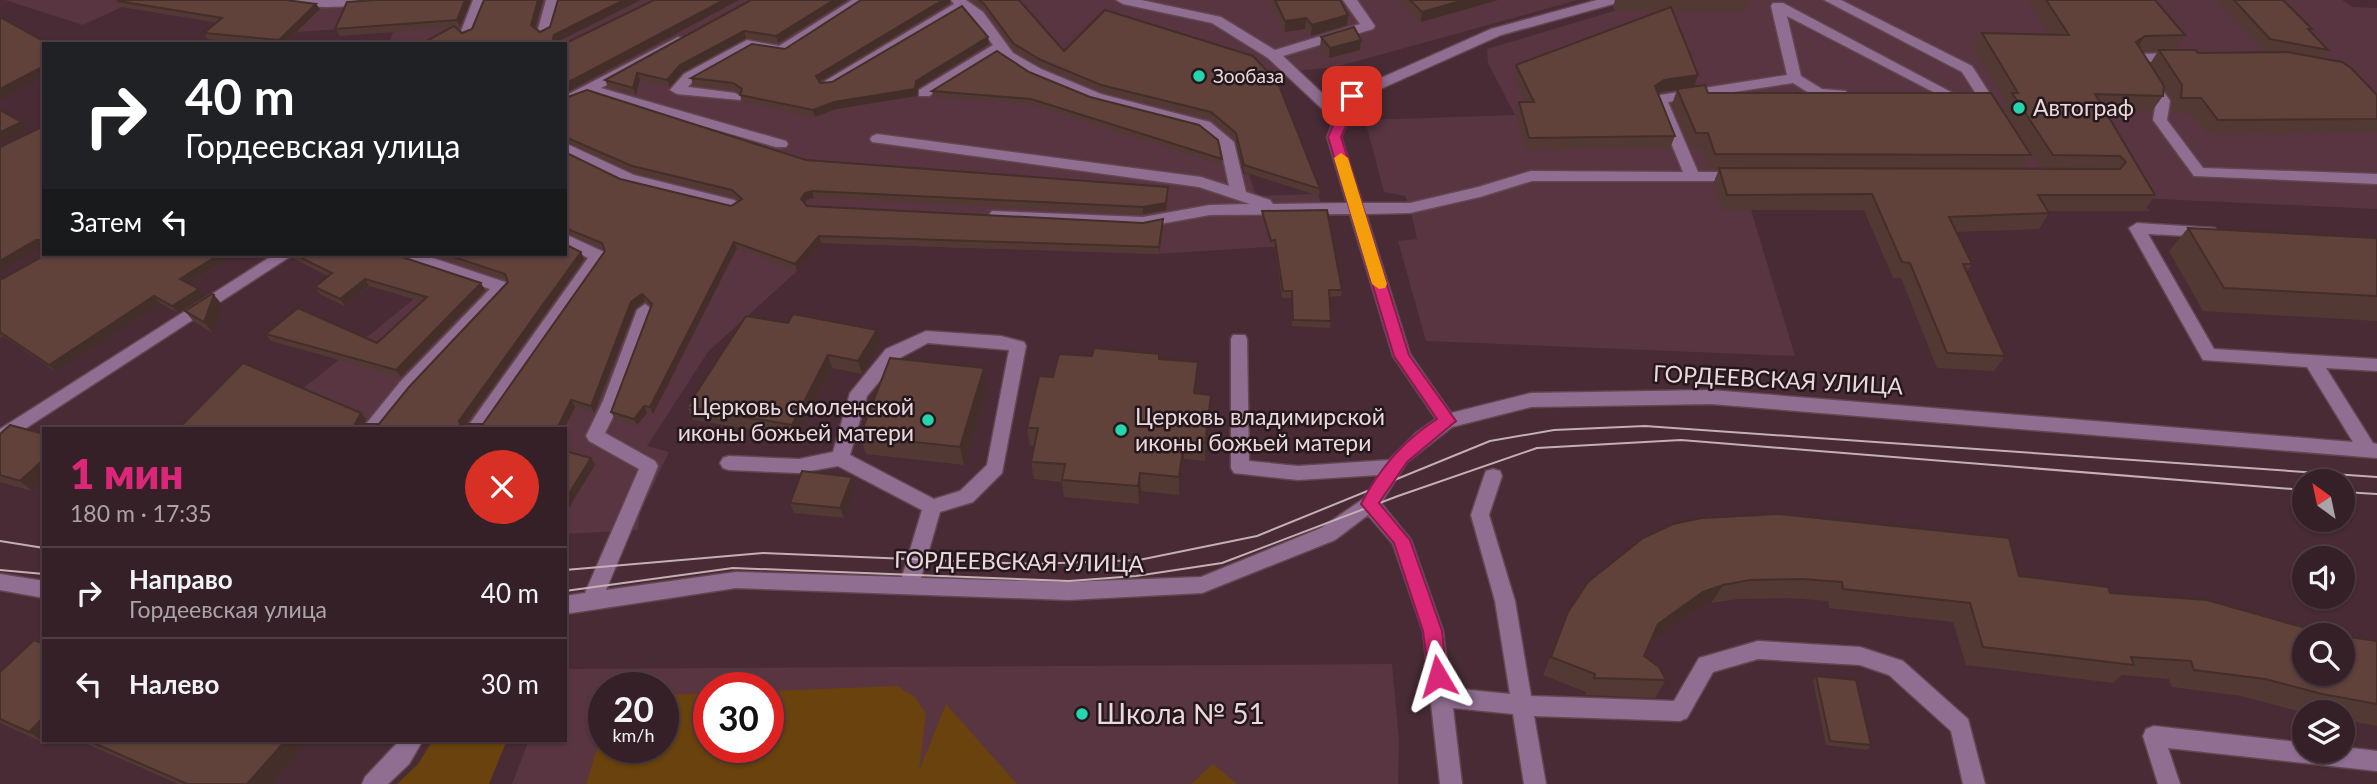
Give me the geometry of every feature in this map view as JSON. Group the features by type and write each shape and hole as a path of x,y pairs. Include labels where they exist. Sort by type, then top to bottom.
{"street":[{"path":"291,0 383,0"},
{"path":"467,34 480,0"},
{"path":"544,33 553,0"},
{"path":"735,97 677,90 689,77 752,43 781,51 861,0"},
{"path":"1122,0 1216,20 1273,55 1342,120"},
{"path":"1273,55 1368,26 1350,0"},
{"path":"1447,421 1402,356 1334,137 1352,96 1496,32 1612,0"},
{"path":"1831,0 1967,69 2002,124"},
{"path":"827,84 961,2 978,15 1008,56 1036,72 1096,97 1205,125 1227,142 1239,195"},
{"path":"1773,3 1795,78"},
{"path":"1773,3 1956,99 1915,97"},
{"path":"567,101 685,37"},
{"path":"924,93 1002,46"},
{"path":"2190,57 2135,58 2163,101 2160,120 2199,173 2377,179"},
{"path":"1693,177 1660,99 1795,78 1819,93 1860,95"},
{"path":"587,89 781,144"},
{"path":"877,139 1201,182 1279,208"},
{"path":"567,149 629,180 734,205"},
{"path":"979,214 1143,222 1210,210 1410,208 1480,192 1531,176 1759,177"},
{"path":"2230,233 2137,228 2209,355 2377,365"},
{"path":"476,427 598,256 567,240"},
{"path":"0,438 283,256"},
{"path":"373,427 406,387 502,287 410,256"},
{"path":"591,601 609,565 649,466 595,436 612,401 645,310"},
{"path":"729,463 799,466 840,458 932,507 966,496 996,468 1018,346 1001,342 926,337 892,354 859,393 840,458"},
{"path":"1239,339 1241,468 1298,472 1394,467"},
{"path":"2312,361 2373,451"},
{"name":"ГОРДЕЕВСКАЯ УЛИЦА","path":"567,605 736,580 1068,592 1202,585 1328,534 1370,504 1394,467 1422,438 1447,421 1531,400 1711,397 2373,451"},
{"path":"1493,476 1480,515 1505,601 1535,784"},
{"path":"1370,504 1401,540 1433,631 1451,784"},
{"path":"909,586 932,507"},
{"path":"0,582 42,590"},
{"path":"1440,697 1560,709 1680,711 1706,665 1758,650 1860,656 1896,668 1960,726 1974,784"},
{"path":"2169,784 2154,736 2377,761"},
{"path":"373,784 401,757 411,742"}],"shaded area":[{"path":"5,0 1578,0 1336,67 1263,74 1237,128 1235,145 1239,173 1249,174 1256,196 1318,194 1333,243 1155,254 821,243 797,271 708,352 647,446 669,452 640,513 638,530 567,534 567,427 197,427 300,391 414,299 370,286 345,306 320,294 336,280 300,262 308,256 567,256 567,42 390,42 393,32 340,36 342,29 297,32 286,42 242,42 208,39 224,24 122,7 83,25"},
{"path":"1650,0 2342,0 2353,7 2377,8 2377,209 2138,198 2150,211 1751,210 1795,356 1426,341 1398,241 1417,239 1410,207 1405,196 1384,192 1365,120 1515,115 1488,63 1487,49"},
{"name":"Школа № 51","path":"1392,664 1399,741 1398,784 512,784 528,742 567,742 567,669"},
{"path":"897,686 915,697 926,714 919,771 946,704 1017,784 586,784 593,763 679,763 679,694 693,694 693,763 784,763 784,690"},
{"path":"432,742 506,742 489,784 397,784 418,764"},
{"path":"1213,764 1237,784 1191,784"}],"building":[{"path":"119,0 286,0 316,4 279,40 204,33 222,18"},
{"path":"465,0 457,20 335,29 347,2"},
{"path":"484,0 538,0 531,25 540,32 550,27 558,0 624,0 554,35 553,39 558,42 425,42 454,26 462,33 472,29"},
{"path":"654,0 724,0 567,83 567,42"},
{"path":"751,0 834,0 776,36 744,31 680,65 667,80 637,73 633,88 605,80"},
{"path":"861,0 943,0 816,76 820,83 832,82 962,6 988,37 916,81 915,89 834,102 813,110 740,95 742,89 733,83 691,78 752,44 785,49"},
{"path":"979,0 1019,0 1064,51 1105,10 1253,56 1278,83 1320,189 1244,165 1236,133 1211,112 1101,85 1041,60 1014,44"},
{"path":"1275,0 1340,0 1348,15 1312,25 1306,18 1285,21"},
{"path":"1410,0 1464,0 1422,12"},
{"path":"2046,0 2155,0 2185,35 2145,36 2136,42 2164,86 2163,96 2095,94 2155,195 2038,195 2049,213 1949,217 1972,264 1963,264 2005,356 1947,353 1910,263 1902,262 1872,194 1727,195 1719,168 2120,169 2126,162 2120,156 2053,155 2012,93 2018,93 1982,33 2069,35"},
{"path":"2234,0 2283,0 2312,29 2308,29 2328,50 2270,39"},
{"path":"1671,7 1698,75 1664,80 1655,86 1675,136 1529,138 1519,102 1534,102 1516,65"},
{"path":"0,17 45,42 42,42 42,67 0,89"},
{"path":"1354,27 1361,40 1330,48 1321,37"},
{"path":"2159,50 2195,50 2198,53 2287,52 2342,62 2377,95 2377,119 2218,120 2201,98 2181,98 2182,85"},
{"path":"997,51 1029,72 1090,97 1199,125 1218,140 1222,159 1031,99 932,91"},
{"path":"1705,85 1708,93 1991,93 2031,155 1715,154 1708,133 1696,133 1677,89"},
{"path":"587,90 806,160 1168,187 1166,203 1143,207 812,191 805,193 801,199 807,206 1143,223 1163,219 1159,247 819,236 795,264 734,242 650,407 644,406 634,419 611,412 652,304 642,294 631,302 591,406 571,400 558,427 180,427 243,363 361,413 355,424 379,424 409,387 508,282 505,274 451,256 567,256 567,245 581,252 459,421 460,424 483,424 605,251 602,243 567,229 567,153 620,179 731,206 742,199 732,190 632,166 567,138 567,97"},
{"path":"0,110 22,122 0,132"},
{"path":"42,127 42,244 40,240 36,240 0,261 0,147"},
{"path":"1327,210 1342,290 1329,290 1331,321 1293,320 1292,291 1283,291 1275,240 1271,241 1262,211"},
{"path":"2188,228 2377,238 2377,296 2224,288"},
{"path":"43,256 217,256 180,279 199,289 172,306 154,296 49,365 0,332 0,280"},
{"path":"297,256 399,256 481,283 396,370 266,334 298,308 377,343 427,297 365,279 340,299 315,287 332,273"},
{"path":"214,295 204,322 185,311"},
{"path":"793,314 877,330 858,361 828,355 792,425 687,407 746,316 788,323"},
{"name":"Церковь владимирской иконы божьей матери","path":"1094,348 1159,354 1159,359 1198,362 1194,393 1211,395 1205,443 1184,441 1179,477 1140,473 1138,486 1062,480 1065,464 1031,462 1038,428 1027,428 1039,376 1053,377 1059,354 1092,356"},
{"name":"Церковь смоленской иконы божьей матери","path":"890,358 984,368 960,447 860,436"},
{"path":"10,425 42,433 42,461 20,481 0,475 0,434"},
{"path":"567,452 591,458 567,497"},
{"path":"802,471 852,477 840,508 790,503"},
{"path":"1779,514 2009,538 2019,576 2108,587 2110,593 2207,600 2292,624 2292,686 2355,686 2355,638 2377,641 2377,704 2322,694 2265,679 2194,670 2191,661 2131,657 2134,665 1983,647 1970,603 1843,589 1842,582 1802,579 1750,580 1723,585 1703,592 1658,624 1644,656 1659,667 1666,680 1594,678 1595,674 1551,657 1568,612 1588,582 1643,538 1673,524 1702,518"},
{"path":"34,640 42,643 42,720 29,732 0,719 0,672"},
{"path":"1816,676 1856,680 1871,745 1830,741"},
{"path":"92,742 284,742 247,784 187,784"}],"tram line":[{"path":"567,570 763,553 1033,564 1139,560 1257,536 1490,441 1554,430 1645,426 2377,477"},
{"path":"567,591 733,568 1069,581 1136,576 1222,563 1398,496 1537,448 1681,440 2292,489"},
{"path":"2356,493 2377,494"},
{"path":"0,541 42,548"},
{"path":"0,570 42,574"}],"slow traffic":[{"path":"1341,158 1379,284"}],"place":[{"name":"Зообаза","path":"1199,76"},
{"name":"Автограф","path":"2019,108"},
{"name":"Церковь смоленской иконы божьей матери","path":"928,420"},
{"name":"Церковь владимирской иконы божьей матери","path":"1121,430"},
{"name":"Школа № 51","path":"1082,714"}],"route":[{"path":"1352,96 1334,137 1402,356 1447,421 1401,457 1370,504 1401,540 1433,631 1438,676"}]}
